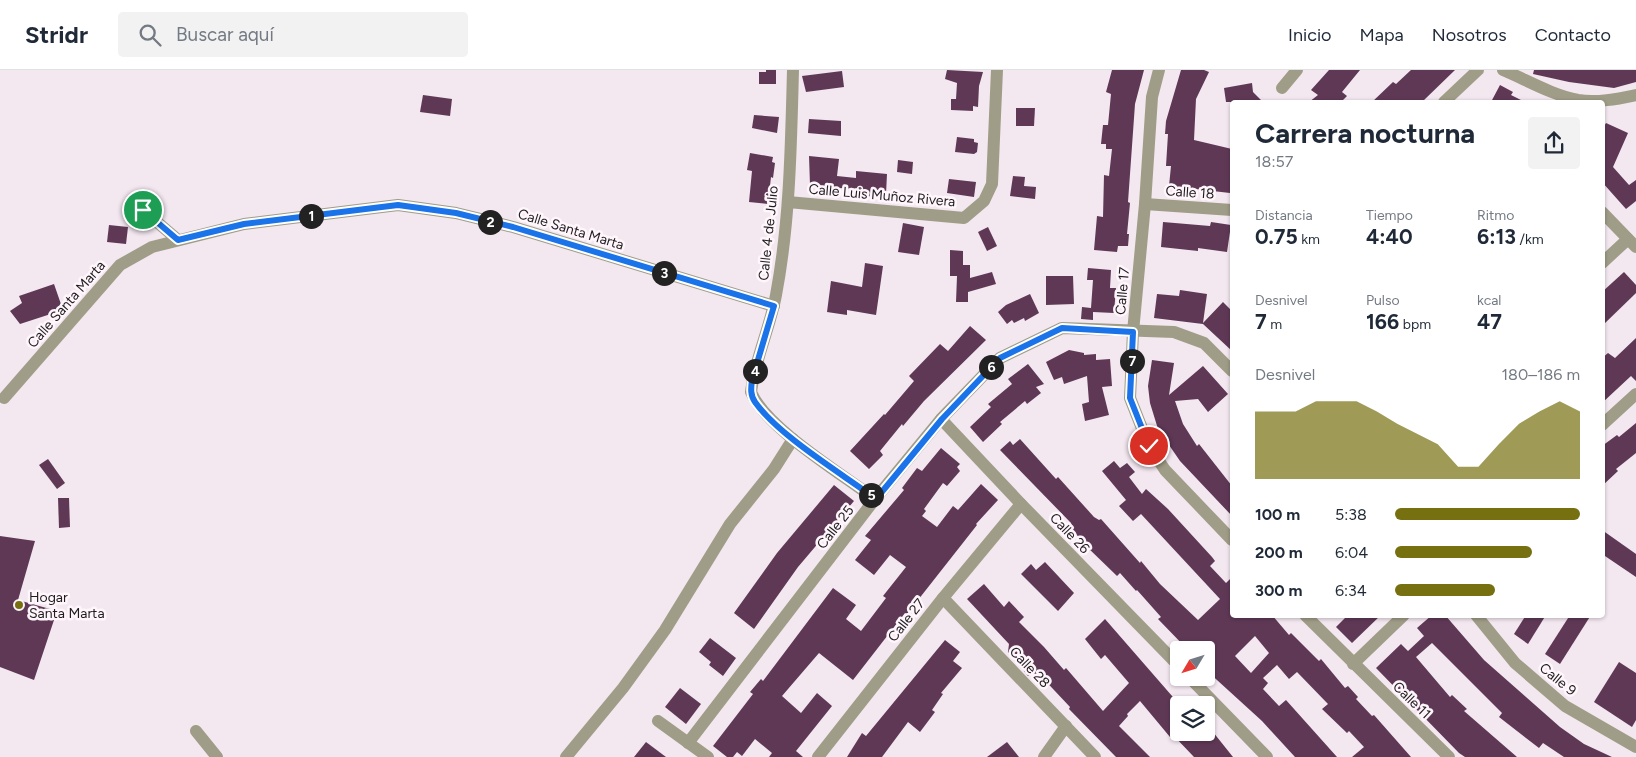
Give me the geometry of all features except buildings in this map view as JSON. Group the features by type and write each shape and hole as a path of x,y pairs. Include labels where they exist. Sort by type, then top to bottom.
{"street":[{"name":"Calle 4 de Julio","path":"793,439 755,402 750,392 774,306 788,202 794,70"},
{"name":"Calle Luis Muñoz Rivera","path":"788,202 964,218 984,201 992,184 997,70"},
{"name":"Calle 17","path":"1159,70 1152,97 1145,204 1133,332 1130,398 1149,446 1165,470 1230,538"},
{"path":"1282,88 1298,70"},
{"path":"1446,100 1478,70"},
{"path":"1502,70 1565,97 1580,100 1610,100 1636,95"},
{"name":"Calle 18","path":"1145,204 1230,210"},
{"name":"Calle Santa Marta","path":"4,398 120,266 152,247 244,224 398,205 456,213 513,227 774,306"},
{"path":"143,210 178,240"},
{"path":"1605,215 1632,243 1605,261"},
{"name":"Calle 25","path":"688,743 876,499 942,419 1000,358 1062,328 1174,332 1204,344 1230,369"},
{"path":"1605,422 1636,394"},
{"name":"Calle 26","path":"942,419 1021,504 1170,657"},
{"path":"566,757 623,688 660,637 730,524 774,469 793,439 876,499"},
{"name":"Calle 27","path":"818,757 943,598 1021,504"},
{"name":"Calle 28","path":"943,598 1095,757"},
{"path":"1308,618 1354,664 1401,618"},
{"name":"Calle 9","path":"1478,618 1515,663 1565,706 1636,747"},
{"name":"Calle 11","path":"1354,664 1449,757"},
{"path":"1198,686 1267,757"},
{"path":"658,722 708,757"},
{"path":"1044,757 1066,726"},
{"path":"196,731 217,757"}],"place":[{"name":"Hogar Santa Marta","path":"19,605"}],"route":[{"path":"143,210 178,240 244,224 398,205 456,213 513,227 774,306 771,322 752,380 750,392 755,402 793,439 876,499 942,419 1000,358 1062,328 1133,332 1130,398 1149,446"}]}
